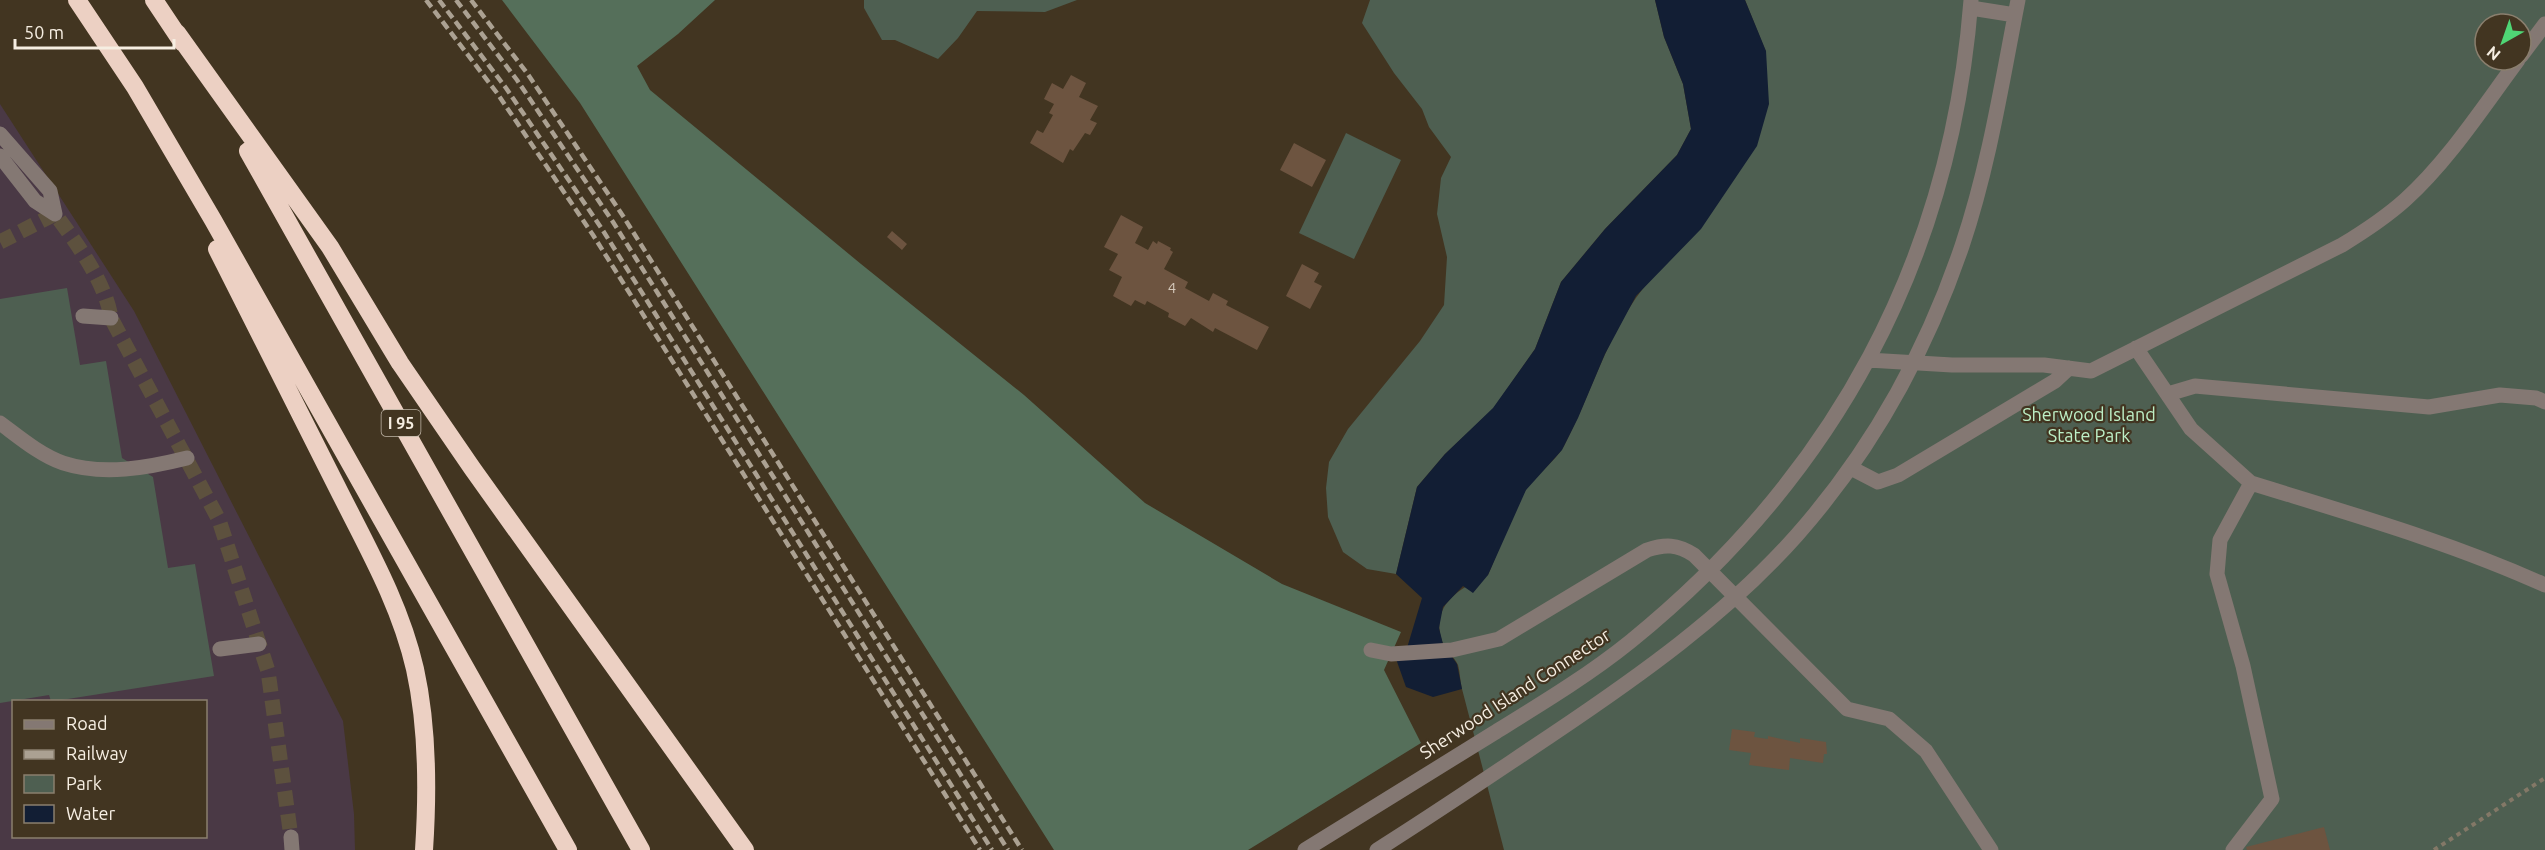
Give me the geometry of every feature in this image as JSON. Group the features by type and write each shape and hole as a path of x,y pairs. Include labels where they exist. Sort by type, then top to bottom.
{"highway":[{"path":"76,0 135,87 241,268 568,850"},
{"name":"I 95","path":"154,0 177,33 296,234 641,850"},
{"path":"177,33 330,247 395,355 453,440 745,850"},
{"path":"135,87 380,571 397,609 415,667 424,728 427,792 424,850"}],"street":[{"path":"1377,850 1627,684 1687,638 1734,597 1796,536 1851,468 1875,432 1914,362 1963,244 1993,132 2016,8 1971,4"},
{"name":"Sherwood Island Connector","path":"1305,850 1562,690 1629,642 1709,571 1764,511 1808,457 1838,412 1868,360 1898,300 1929,221 1952,132 1967,47 1971,4"},
{"path":"2533,40 2545,24"},
{"path":"1868,360 1952,365 2044,365 2091,371 2342,245 2374,225 2406,199 2435,168 2509,72"},
{"path":"0,134 50,191 55,214 36,201 0,156"},
{"path":"83,316 111,318"},
{"path":"2136,348 2191,429 2251,483 2411,531 2490,560 2545,585"},
{"path":"1851,468 1878,482 1898,476 2055,381 2069,368"},
{"path":"2168,394 2195,387 2429,407 2500,395 2536,398 2545,402"},
{"path":"0,423 31,446 62,462 96,470 150,467 187,458"},
{"path":"2233,850 2272,799 2243,666 2217,574 2220,540 2251,483"},
{"path":"1371,650 1391,654 1452,650 1500,639 1635,556 1659,546 1672,545 1684,548 1694,555 1847,709 1889,719 1926,751 1991,850"},
{"path":"220,649 260,645"}],"path":[{"path":"2434,850 2545,778"}],"shaded area":[{"path":"0,104 134,311 343,721 354,814 355,850 0,850"}],"green space":[{"path":"502,0 715,0 678,34 637,66 650,90 1024,395 1145,503 1282,584 1401,632 1384,670 1421,743 1248,850 1054,850 580,103"},
{"path":"864,0 1077,0 1045,12 977,11 958,38 938,59 895,40 882,40 864,8"},
{"path":"1370,0 1655,0 1664,37 1683,84 1691,129 1677,155 1605,229 1561,282 1535,349 1493,409 1445,454 1417,487 1396,574 1367,569 1343,552 1328,517 1326,488 1329,462 1348,429 1420,341 1444,305 1447,257 1437,214 1441,178 1451,157 1429,127 1422,109 1394,73 1362,23"},
{"name":"Sherwood Island State Park","path":"1745,0 2545,0 2545,850 1504,850 1462,689 1458,665 1442,641 1439,628 1440,617 1450,599 1458,592 1488,575 1525,491 1564,446 1612,339 1623,318 1650,280 1766,52"},
{"path":"1346,133 1401,160 1354,259 1299,233"},
{"path":"67,288 80,365 106,361 122,458 153,477 168,568 195,564 214,676 61,700 51,700 49,695 0,703 0,299"}],"water":[{"path":"1655,0 1745,0 1766,51 1769,104 1757,146 1701,229 1636,296 1605,354 1562,450 1526,490 1488,575 1473,593 1463,586 1443,607 1439,628 1443,644 1457,664 1462,689 1433,697 1406,687 1395,656 1407,648 1422,598 1396,574 1417,487 1445,454 1493,408 1535,349 1561,282 1605,229 1677,155 1691,129 1683,84 1664,37"}],"building":[{"path":"1071,75 1086,83 1079,97 1098,106 1090,120 1097,123 1090,135 1085,133 1073,151 1070,149 1063,163 1030,143 1037,130 1043,133 1053,115 1049,113 1054,104 1044,99 1052,83 1063,89"},
{"path":"1294,143 1326,160 1312,187 1280,170"},
{"path":"1121,215 1143,227 1135,243 1148,250 1153,241 1157,244 1158,241 1171,248 1173,252 1164,269 1188,282 1185,288 1209,301 1213,293 1228,301 1226,305 1269,327 1257,350 1215,328 1213,332 1191,318 1185,326 1168,317 1169,313 1147,301 1145,305 1135,300 1131,306 1113,296 1122,277 1109,270 1118,254 1104,247"},
{"path":"892,231 907,244 902,250 887,237"},
{"path":"1302,264 1319,273 1314,282 1322,286 1310,309 1286,296"},
{"path":"1732,729 1755,732 1754,737 1768,739 1768,736 1800,743 1800,738 1826,742 1827,754 1824,754 1823,763 1790,758 1789,770 1749,765 1751,753 1729,750"},
{"path":"2324,827 2330,850 2247,850 2246,847"}],"tunnel":[{"path":"0,242 55,214 97,277 111,318 219,520 268,671 291,837"}],"railway":[{"path":"426,0 497,93 593,235 980,850"},
{"path":"439,0 506,88 602,229 992,850"},
{"path":"456,0 517,80 613,222 1008,850"},
{"path":"471,0 527,73 623,216 1022,850"}]}
